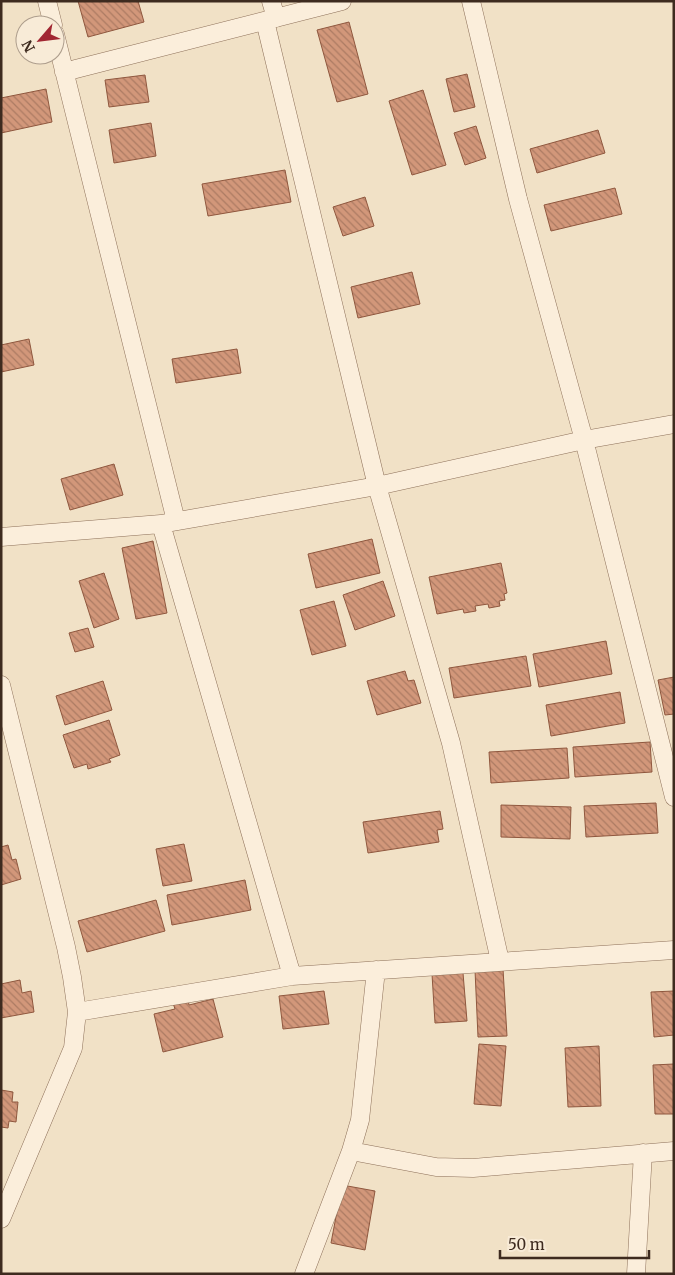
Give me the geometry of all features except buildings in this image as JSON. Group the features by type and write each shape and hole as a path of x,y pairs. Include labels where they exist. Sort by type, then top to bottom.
{"street":[{"path":"47,1 50,15"},
{"path":"64,72 271,13 342,1"},
{"path":"471,1 518,199 584,440 674,797"},
{"path":"271,13 377,486 451,742 500,961"},
{"path":"62,65 168,522 292,976"},
{"path":"1,538 168,522 377,486 584,440 674,424"},
{"path":"1,685 66,947 77,1012 73,1048 1,1219"},
{"path":"77,1012 292,976 674,950"},
{"path":"304,1274 351,1151 360,1120 376,970"},
{"path":"351,1151 436,1167 473,1168 674,1151"},
{"path":"636,1274 643,1153"}]}
